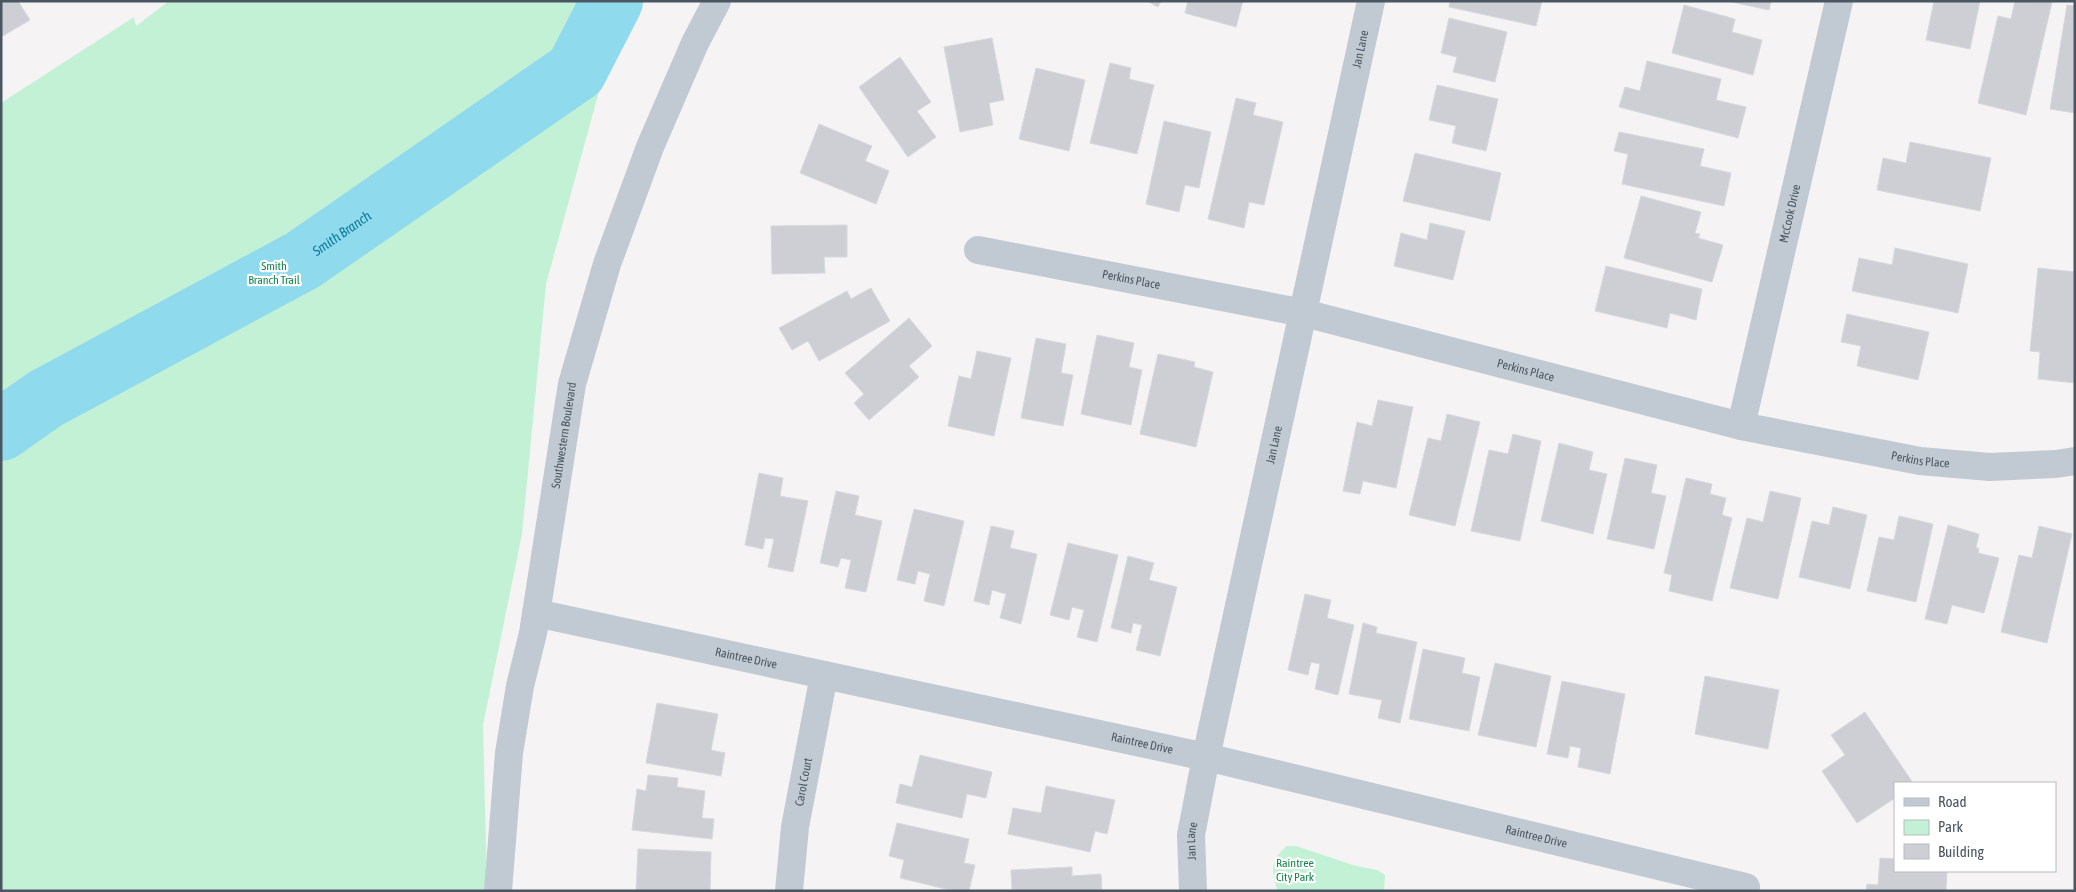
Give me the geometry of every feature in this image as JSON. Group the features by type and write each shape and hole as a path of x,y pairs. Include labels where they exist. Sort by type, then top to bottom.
{"street":[{"name":"Southwestern Boulevard","path":"498,891 508,752 520,686 530,651 572,384 605,274 650,147 695,43 717,1"},
{"name":"Jan Lane","path":"1193,891 1191,835 1206,757 1371,1"},
{"name":"McCook Drive","path":"1741,426 1839,1"},
{"name":"Perkins Place","path":"978,250 1304,313 1741,426 1920,461 1990,467 2056,464 2075,460"},
{"name":"Raintree Drive","path":"536,613 1206,757 1746,887"},
{"name":"Carol Court","path":"789,891 795,827 824,675"}],"green space":[{"name":"Smith Branch Trail","path":"169,1 624,1 546,284 522,534 483,725 487,891 1,891 1,103 134,17 136,26"},
{"name":"Raintree City Park","path":"1287,846 1296,846 1356,866 1377,870 1385,875 1384,891 1278,891 1273,872 1275,861 1281,851"}],"building":[{"path":"1,1 18,1 30,20 1,37"},
{"path":"1147,1 1161,1 1158,7"},
{"path":"1188,1 1243,1 1236,27 1185,13"},
{"path":"1450,1 1542,1 1536,26 1449,7"},
{"path":"1727,1 1771,1 1769,10"},
{"path":"1934,1 1980,1 1970,49 1926,40"},
{"path":"2015,1 2052,2 2026,115 1978,103 1998,16 2011,19"},
{"path":"1684,5 1735,19 1732,32 1762,40 1753,75 1672,53"},
{"path":"2067,5 2075,6 2075,113 2050,109"},
{"path":"1449,18 1507,32 1495,82 1453,72 1457,57 1441,53"},
{"path":"992,38 1004,100 989,103 993,125 960,132 944,47"},
{"path":"900,57 931,102 917,111 936,137 908,157 859,87"},
{"path":"1647,61 1721,79 1716,100 1746,107 1738,138 1619,107 1625,87 1640,91"},
{"path":"1110,63 1131,68 1129,79 1154,85 1137,154 1090,143"},
{"path":"1036,68 1085,80 1069,151 1019,139"},
{"path":"1437,85 1498,99 1486,151 1452,143 1456,126 1429,120"},
{"path":"1236,98 1256,103 1253,115 1283,122 1264,205 1249,202 1244,228 1208,219"},
{"path":"1164,121 1211,132 1199,188 1185,185 1179,212 1146,204"},
{"path":"819,124 872,146 865,161 889,171 876,204 800,173"},
{"path":"1619,132 1704,149 1700,166 1731,173 1724,206 1622,184 1628,154 1614,151"},
{"path":"1910,142 1991,158 1980,211 1877,190 1883,158 1906,163"},
{"path":"1415,153 1501,173 1490,221 1403,201"},
{"path":"1641,196 1701,212 1695,233 1700,234 1698,238 1723,245 1712,282 1624,258"},
{"path":"1430,223 1465,231 1453,280 1394,266 1401,233 1427,240"},
{"path":"847,225 847,257 824,257 825,273 772,274 771,226"},
{"path":"1895,248 1968,264 1958,313 1852,291 1859,258 1892,265"},
{"path":"1606,266 1702,289 1696,320 1670,313 1667,328 1595,311"},
{"path":"2038,268 2075,272 2075,383 2038,379 2040,352 2030,351"},
{"path":"871,288 890,321 819,361 808,341 792,350 779,328 847,291 851,299"},
{"path":"1847,314 1929,332 1918,380 1857,366 1861,346 1841,342"},
{"path":"909,318 932,346 909,366 919,377 869,420 854,403 864,394 845,373"},
{"path":"1097,335 1134,343 1129,367 1142,370 1131,425 1081,414"},
{"path":"1036,338 1066,344 1061,373 1073,375 1063,426 1021,418"},
{"path":"977,351 1011,358 994,436 948,426 959,376 971,379"},
{"path":"1158,354 1195,362 1194,367 1213,372 1196,447 1140,434"},
{"path":"1378,400 1413,407 1396,488 1363,481 1360,494 1343,491 1357,422 1372,426"},
{"path":"1447,414 1480,422 1455,526 1409,515 1428,438 1441,441"},
{"path":"1513,434 1541,441 1520,541 1471,531 1489,450 1508,454"},
{"path":"1559,443 1593,452 1589,470 1607,474 1593,534 1541,521"},
{"path":"1625,458 1657,465 1651,493 1666,496 1654,549 1607,539"},
{"path":"759,473 783,478 780,496 808,501 793,572 768,567 774,539 765,538 763,549 745,545"},
{"path":"1686,478 1712,484 1710,494 1726,498 1722,515 1732,518 1712,601 1669,591 1672,575 1664,573"},
{"path":"836,491 859,496 855,515 882,521 866,592 845,588 851,560 841,558 838,567 820,563"},
{"path":"1770,491 1801,498 1778,599 1730,588 1747,518 1763,522"},
{"path":"1833,507 1867,515 1850,589 1799,577 1812,521 1829,525"},
{"path":"914,509 964,521 944,606 924,601 930,574 918,571 915,584 897,580"},
{"path":"1899,516 1933,524 1916,602 1867,591 1879,537 1894,540"},
{"path":"1948,525 1979,534 1976,548 1979,548 1978,553 1999,558 1984,613 1952,605 1947,624 1925,619"},
{"path":"991,526 1014,531 1010,548 1037,554 1021,624 1000,618 1006,594 992,590 989,605 974,601"},
{"path":"2039,526 2072,534 2047,643 2001,632 2019,555 2032,558"},
{"path":"1068,543 1118,555 1097,642 1077,637 1084,610 1072,607 1069,620 1050,615"},
{"path":"1128,556 1154,563 1149,580 1177,587 1160,656 1136,650 1142,625 1133,623 1131,633 1111,628"},
{"path":"1305,594 1331,600 1327,618 1354,625 1338,695 1315,689 1320,664 1311,662 1308,675 1288,670"},
{"path":"1363,623 1377,627 1376,633 1417,642 1400,723 1378,718 1382,700 1349,694"},
{"path":"1423,649 1465,658 1462,673 1480,677 1469,731 1409,719"},
{"path":"1495,663 1551,676 1536,747 1478,735"},
{"path":"1705,676 1779,690 1768,749 1695,734"},
{"path":"1562,681 1625,694 1610,774 1578,767 1581,748 1570,746 1568,758 1547,754"},
{"path":"657,703 718,714 711,750 725,753 721,776 646,763"},
{"path":"1865,712 1912,782 1894,782 1894,799 1857,823 1822,771 1845,755 1831,735"},
{"path":"920,755 992,772 986,798 967,794 962,818 896,803 900,784 912,787"},
{"path":"648,775 678,778 677,787 705,791 702,818 714,819 712,839 632,830 637,789 646,791"},
{"path":"1046,786 1115,800 1107,834 1095,831 1090,852 1008,834 1013,808 1041,813"},
{"path":"897,823 969,839 964,863 975,865 969,891 954,891 900,878 904,860 889,856"},
{"path":"638,849 711,852 710,891 636,891"},
{"path":"1880,858 1894,859 1894,872 1947,872 1946,891 1866,891 1867,884 1878,885"},
{"path":"1072,867 1072,876 1101,874 1102,891 1012,891 1011,870"}],"waterway":[{"name":"Smith Branch","path":"1,430 45,399 303,260 576,71 612,1"}]}
